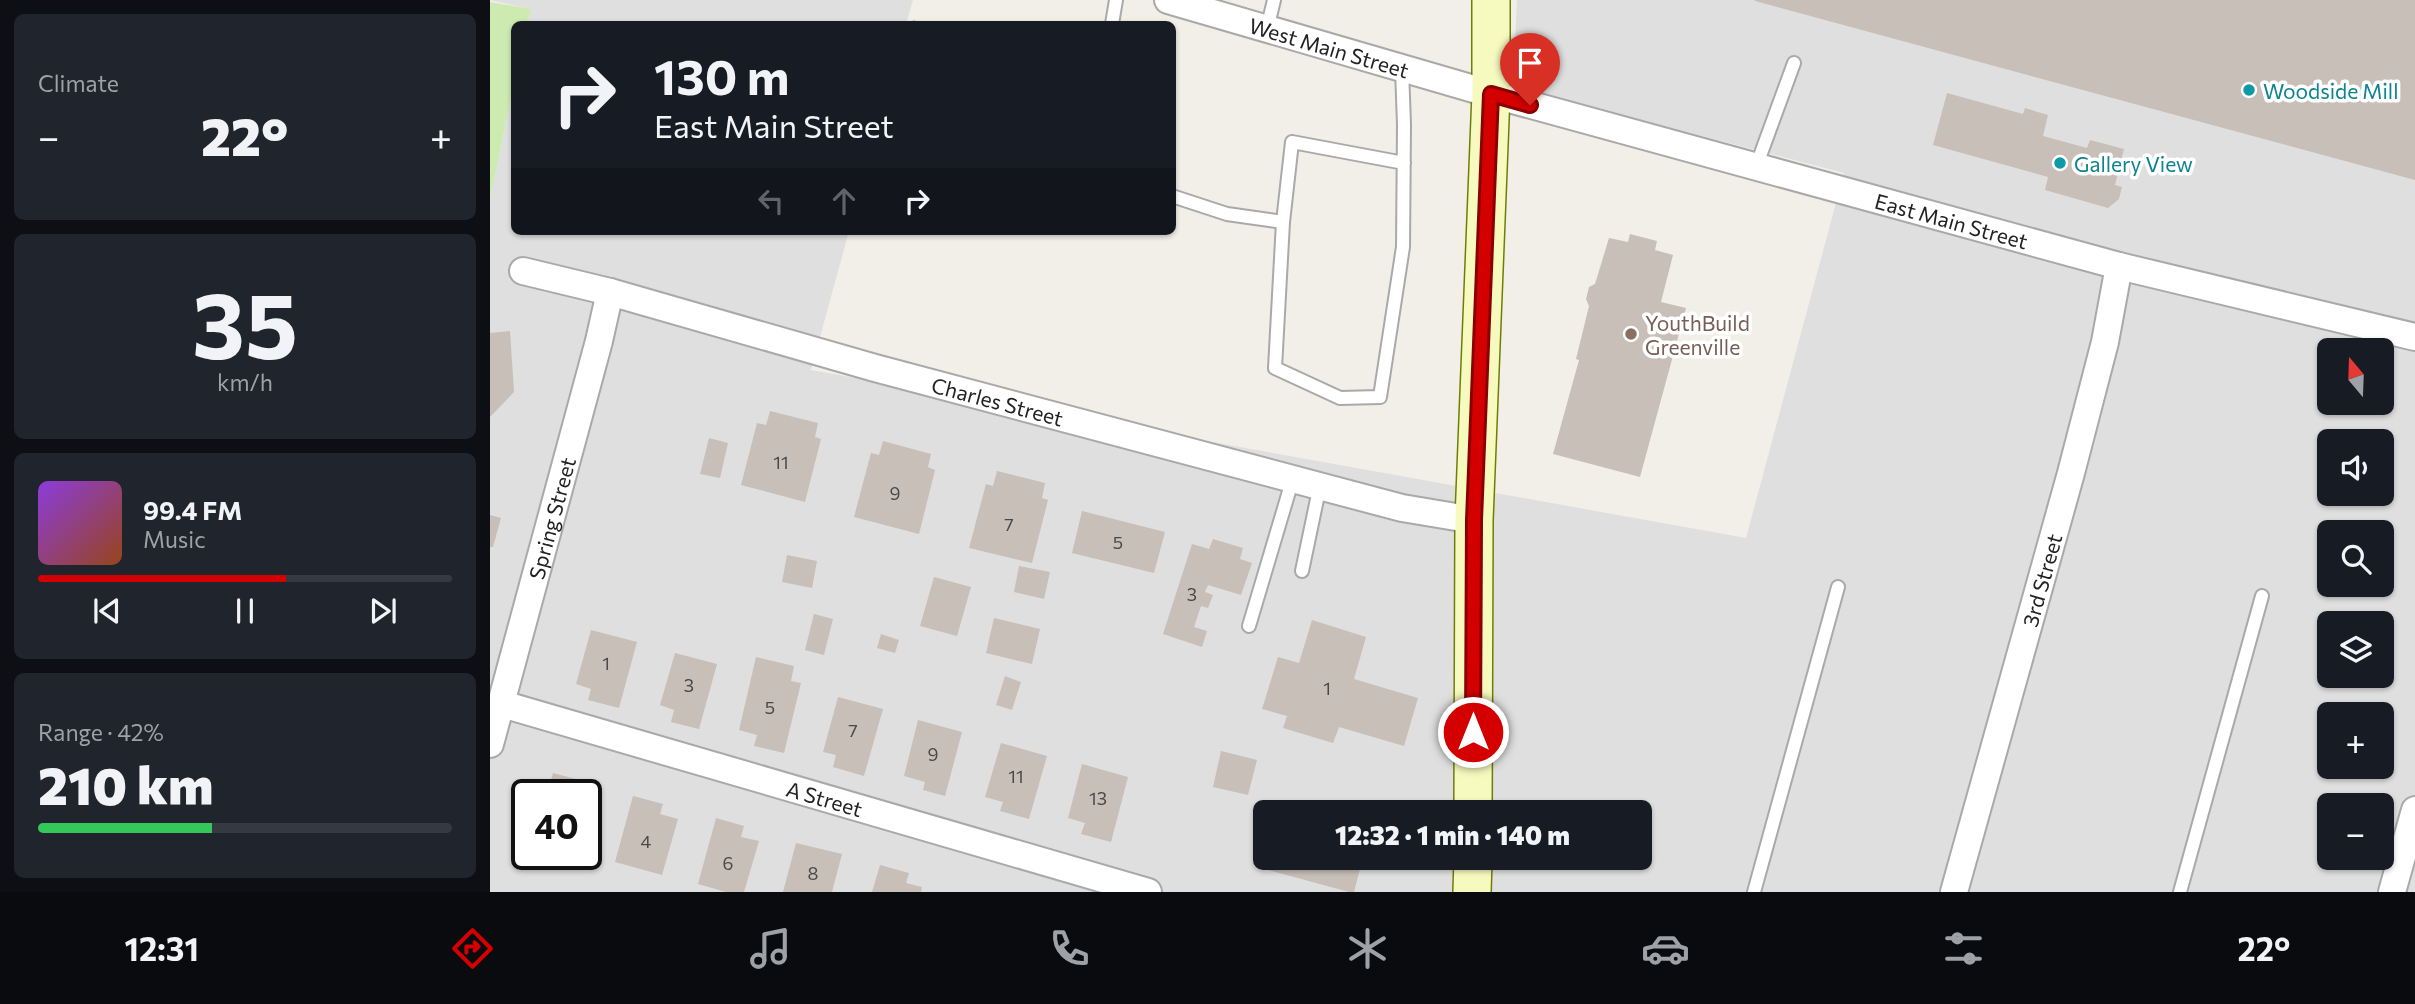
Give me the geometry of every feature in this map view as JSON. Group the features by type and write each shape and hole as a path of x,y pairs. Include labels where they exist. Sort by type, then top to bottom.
{"street":[{"name":"West Main Street","path":"1168,0 1491,94"},
{"path":"1473,800 1474,520 1491,94 1490,0"},
{"name":"East Main Street","path":"1491,94 2119,266 2415,337"},
{"name":"3rd Street","path":"1954,892 2071,473 2105,342 2119,266"},
{"name":"Charles Street","path":"523,271 610,292 875,368 1402,508 1474,520"},
{"name":"Spring Street","path":"490,744 600,341 610,292"},
{"name":"A Street","path":"502,704 1145,892"},
{"path":"2392,892 2415,810"},
{"path":"1472,870 1472,892"}],"lane":[{"path":"1112,21 1116,0"},
{"path":"1267,30 1274,0"},
{"path":"1756,167 1794,63"},
{"path":"1402,69 1404,163 1403,247 1380,397 1340,398 1275,368 1283,222 1292,142 1404,163"},
{"path":"1176,197 1227,214 1283,222"},
{"path":"1249,626 1293,478"},
{"path":"1302,571 1320,485"},
{"path":"1754,892 1838,587"},
{"path":"2180,892 2262,596"}],"shaded area":[{"path":"490,0 913,0 907,21 528,21 530,9"},
{"path":"1517,0 2415,0 2415,892 490,892 490,199 511,99 511,235 848,235 811,370 1746,538 1844,173 1513,87"}],"green space":[{"path":"490,2 531,9 528,21 511,21 511,99 490,199"}],"building":[{"name":"Woodside Mill","path":"2415,0 2415,180 1755,1"},
{"name":"Gallery View","path":"1947,93 2023,114 2025,108 2048,115 2043,136 2087,148 2090,140 2124,149 2115,185 2122,187 2119,199 2108,208 2045,190 2048,177 1933,145"},
{"name":"YouthBuild Greenville","path":"1630,234 1657,241 1655,250 1673,255 1661,302 1686,308 1640,477 1553,454 1579,360 1576,359 1589,306 1586,299 1589,287 1595,284 1609,238 1628,242"},
{"path":"510,331 514,392 490,417 490,333"},
{"path":"770,411 818,423 815,437 821,439 805,502 741,485 757,423 766,425"},
{"path":"709,438 728,443 720,478 700,474"},
{"path":"883,441 931,454 928,467 935,470 919,534 854,517 871,453 879,455"},
{"path":"997,471 1045,483 1042,498 1048,500 1032,563 969,548 986,484 993,486"},
{"path":"1082,511 1165,532 1154,573 1072,553"},
{"path":"490,515 501,518 493,547 490,547"},
{"path":"1213,539 1243,548 1240,559 1252,563 1241,595 1208,585 1205,592 1213,595 1208,608 1201,606 1194,627 1207,631 1202,647 1163,634 1192,544 1209,549"},
{"path":"787,555 817,561 812,588 782,582"},
{"path":"1019,566 1050,572 1044,599 1014,592"},
{"path":"934,577 971,587 957,636 920,626"},
{"path":"814,614 833,619 824,655 805,650"},
{"path":"994,618 1040,629 1032,664 986,653"},
{"path":"1312,620 1366,637 1354,679 1418,698 1404,746 1339,727 1333,743 1283,728 1287,716 1262,709 1278,657 1299,663"},
{"path":"591,630 637,642 619,708 588,700 591,689 576,684"},
{"path":"881,634 899,640 895,653 877,648"},
{"path":"675,653 717,664 699,729 671,722 674,710 660,705"},
{"path":"756,657 794,666 791,681 801,683 784,753 754,746 757,735 739,730"},
{"path":"1005,676 1021,682 1012,710 996,705"},
{"path":"838,697 883,709 864,776 833,767 836,755 823,752"},
{"path":"918,720 962,732 945,796 923,790 925,782 904,776"},
{"path":"1001,743 1047,756 1029,819 1000,811 1003,802 985,797"},
{"path":"1221,751 1257,760 1248,795 1213,787"},
{"path":"1082,764 1128,777 1111,842 1081,834 1085,823 1068,818"},
{"path":"553,773 575,779 551,779"},
{"path":"633,796 663,804 660,814 678,819 662,875 615,862"},
{"path":"716,818 744,826 741,837 759,841 744,892 726,892 698,884"},
{"path":"796,843 842,854 832,892 783,892"},
{"path":"880,865 909,873 906,883 922,887 921,892 872,892"},
{"path":"1268,870 1360,870 1354,892"}],"place":[{"name":"Woodside Mill","path":"2249,90"},
{"name":"Gallery View","path":"2060,163"},
{"name":"YouthBuild Greenville","path":"1631,334"}],"route":[{"path":"1473,732 1474,520 1491,94 1530,105"}]}
